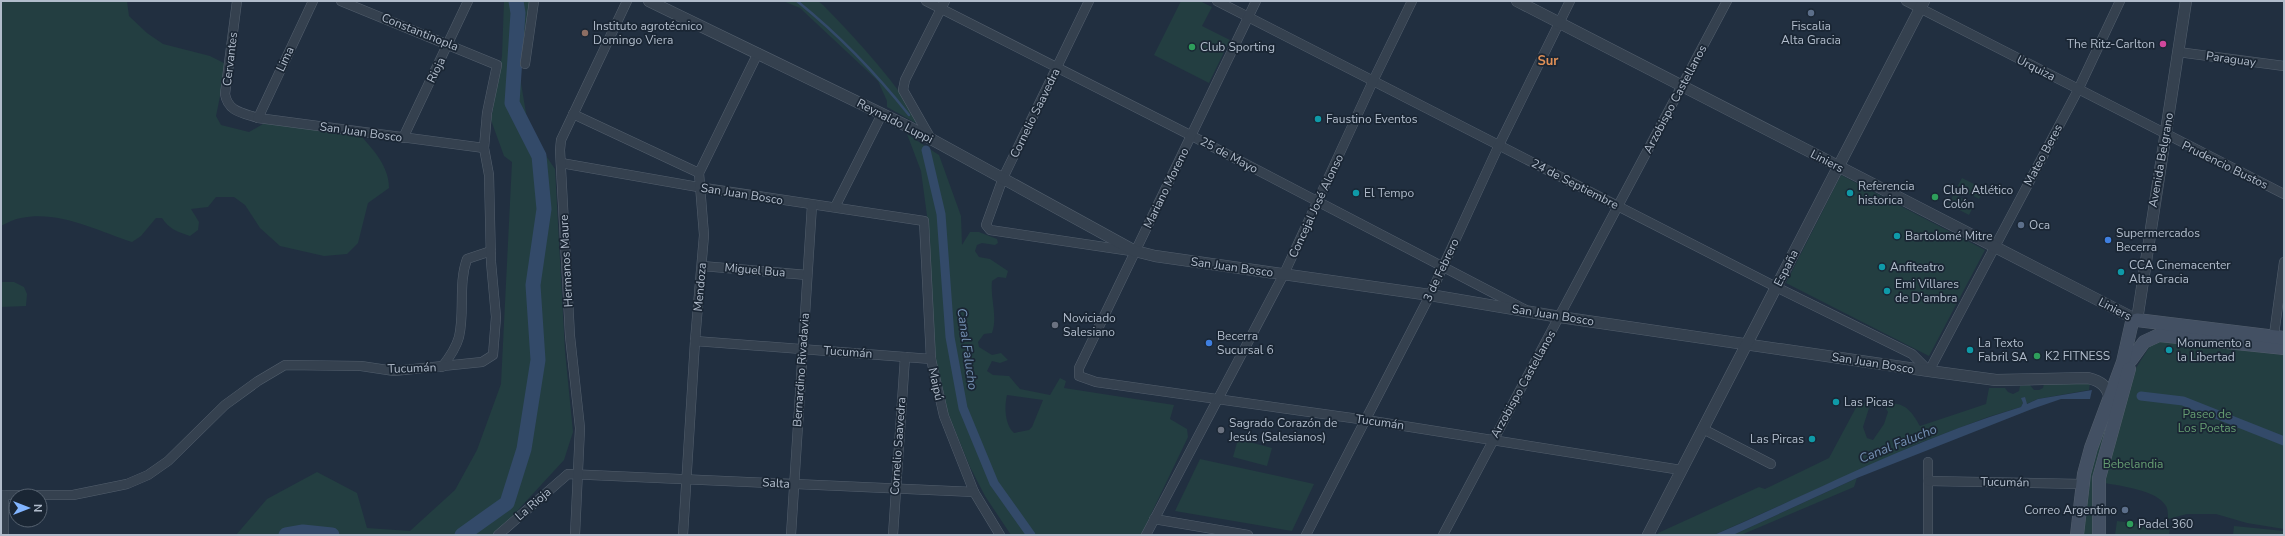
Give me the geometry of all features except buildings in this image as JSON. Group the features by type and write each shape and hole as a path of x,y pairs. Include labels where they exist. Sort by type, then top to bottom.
{"main road":[{"path":"2077,535 2082,484 2091,448 2123,362 2131,324 2137,320 2279,342"},
{"path":"2099,535 2099,478 2131,360 2137,320"},
{"path":"2131,360 2144,342 2160,335 2279,342"}],"street":[{"name":"Cervantes","path":"237,1 225,94 229,104 238,112"},
{"name":"Lima","path":"258,118 313,1"},
{"name":"Constantinopla","path":"341,1 449,44 497,65 487,113 484,148"},
{"name":"Rioja","path":"403,138 449,44 468,1"},
{"path":"525,64 534,1"},
{"name":"Hermanos Maure","path":"574,535 580,428 570,336 561,140 627,1"},
{"name":"Reynaldo Luppi","path":"649,1 758,53 931,139 1135,251"},
{"name":"25 de Mayo","path":"926,1 943,5 1057,67 1530,312"},
{"name":"Cornelio Saavedra","path":"987,227 986,221 1003,178 1089,1"},
{"name":"24 de Septiembre","path":"1217,1 1776,287 1912,354 1929,371"},
{"name":"Mariano Moreno","path":"1079,376 1079,368 1256,1"},
{"name":"Concejal José Alonso","path":"1146,535 1284,274 1373,81 1412,1"},
{"name":"Liniers","path":"1517,1 1680,87 2137,320"},
{"name":"3 de Febrero","path":"1306,535 1430,295 1499,145 1570,1"},
{"name":"Arzobispo Castellanos","path":"1442,535 1619,207 1680,87 1727,1"},
{"name":"Urquiza","path":"1906,1 1922,5 2078,90 2167,136"},
{"name":"Mateo Beres","path":"1929,371 2078,90 2120,1"},
{"name":"Avenida Belgrano","path":"2137,320 2150,226 2167,136 2186,1"},
{"path":"931,139 903,90 905,80 943,5"},
{"name":"España","path":"1648,535 1922,5"},
{"name":"Paraguay","path":"2178,52 2284,66"},
{"name":"Mendoza","path":"683,535 695,341 704,235 698,187 699,173 758,53"},
{"name":"San Juan Bosco","path":"238,112 258,118 484,148"},
{"path":"573,114 699,173"},
{"path":"835,207 882,114"},
{"name":"Prudencio Bustos","path":"2167,136 2284,194"},
{"path":"442,367 452,354 459,336 463,271 467,259 491,251 489,175 484,148"},
{"name":"San Juan Bosco","path":"561,163 698,187 924,221"},
{"name":"Bernardino Rivadavia","path":"791,535 793,484 812,205"},
{"name":"Maipú","path":"924,221 930,359 944,416 974,492 1000,535"},
{"name":"San Juan Bosco","path":"987,227 990,230 1135,251 1155,256 1430,295 1560,317 1929,371 1996,380 2088,378 2102,383 2107,390 2110,399"},
{"name":"Tucumán","path":"2,495 73,495 127,484 148,475 168,461 225,405 275,370 285,365 361,366 394,371 482,362 493,354 496,317 491,251"},
{"path":"2279,342 2284,262"},
{"name":"Miguel Bua","path":"702,266 807,275"},
{"name":"Tucumán","path":"695,341 930,359"},
{"name":"Cornelio Saavedra","path":"893,535 905,357"},
{"name":"Tucumán","path":"1079,376 1096,382 1493,439 1681,470"},
{"path":"1703,428 1771,464"},
{"name":"La Rioja","path":"498,535 568,474 578,455"},
{"path":"1928,462 1928,535"},
{"path":"568,474 578,473"},
{"name":"Salta","path":"578,473 974,492"},
{"name":"Tucumán","path":"1928,481 2082,484"},
{"path":"2,495 4,535"},
{"path":"1154,519 1248,535"}],"green space":[{"path":"1,1 127,1 129,16 147,33 163,44 210,56 224,63 225,72 216,116 221,125 249,132 263,124 277,124 360,135 384,166 389,188 368,203 358,243 347,254 324,256 280,246 260,228 245,205 234,197 216,197 208,207 191,209 199,222 198,230 190,236 171,227 162,218 156,218 141,236 132,242 92,227 64,219 50,217 35,216 21,218 1,226"},
{"path":"504,1 530,1 521,56 521,83 529,131 555,169 565,351 573,432 564,460 495,535 236,535 267,499 317,472 357,493 367,528 410,531 455,490 477,450 501,384 512,162 504,156 491,120 502,56"},
{"path":"783,1 818,1 823,5 877,63 901,94 923,127 887,107 887,101 878,81 800,8"},
{"name":"Club Sporting","path":"1181,1 1200,1 1212,7 1202,26 1230,40 1209,83 1154,55"},
{"path":"907,134 939,155 961,216 962,245 970,232 979,232 997,239 998,243 995,245 982,243 977,245 975,251 979,257 990,259 1008,271 1006,278 998,277 992,281 994,327 992,333 984,334 978,342 979,347 992,355 1001,353 1008,360 1000,363 992,361 987,371 993,375 1009,376 1020,389 1050,395 1060,378 1066,381 1064,388 1174,405 1170,419 1187,429 1188,437 1141,535 1011,535 985,496 970,467 948,413 932,345 930,238 921,171","holes":["1007,395 1043,400 1032,427 1029,430 1014,433 1011,430 1006,416"]},
{"path":"1841,175 1985,250 1929,356 1786,283"},
{"path":"1962,178 1984,189 1979,199 1957,187"},
{"path":"1954,194 1974,205 1969,215 1948,204"},
{"path":"1,282 14,282 24,287 27,294 26,306 1,307"},
{"name":"Paseo de Los Poetas","path":"2160,341 2284,355 2284,529 2247,523 2216,514 2187,514 2168,519 2168,510 2166,506 2155,496 2129,487 2104,483 2136,368 2150,346"},
{"path":"2044,383 2090,383 2089,390 2038,399 2026,404 2022,398 2023,403 2021,407 1988,417 1920,443 1714,535 1658,535 1658,533 1759,487 1765,489 1829,458 1859,402 1870,405 1863,427 1867,438 1873,440 1884,424 1888,412 1884,405 1885,401 1890,404 1905,407 1912,413 1920,426 1986,404 1989,388 2005,388 2008,392 2013,394 2019,391 2020,386 2030,385 2034,390 2039,390 2043,388"},
{"path":"2114,407 2096,535 2080,535 2083,502 2095,454"},
{"path":"1238,439 1272,448 1267,466 1233,457"},
{"path":"1200,459 1314,484 1292,531 1175,511"},
{"path":"1857,478 1854,487 1741,535 1733,535"},
{"name":"Padel 360","path":"2117,521 2170,528 2169,535 2115,535"},
{"path":"2234,526 2284,531 2284,535 2233,535"}],"water":[{"path":"2092,390 2090,399 2061,399 2032,409 1857,478 1733,535 1714,535 1866,466 1942,434 2021,407 2023,403 2021,398 2025,397 2027,404 2038,399"}],"waterway":[{"path":"462,535 507,503 524,449 538,360 533,285 544,209 539,156 512,103 518,13 516,1"},
{"name":"Canal Falucho","path":"797,1 856,55 909,115"},
{"name":"Canal Falucho","path":"926,150 941,214 950,337 963,408 994,483 1031,535"},
{"name":"Canal Falucho","path":"2141,396 2183,401 2284,441"},
{"path":"286,535 303,532 332,535"}],"place":[{"name":"Fiscalia Alta Gracia","path":"1811,13"},
{"name":"Instituto agrotécnico Domingo Viera","path":"585,33"},
{"name":"The Ritz-Carlton","path":"2163,44"},
{"name":"Club Sporting","path":"1192,47"},
{"name":"Faustino Eventos","path":"1318,119"},
{"name":"El Tempo","path":"1356,193"},
{"name":"Referencia historica","path":"1850,193"},
{"name":"Club Atlético Colón","path":"1935,197"},
{"name":"Oca","path":"2021,225"},
{"name":"Bartolomé Mitre","path":"1897,236"},
{"name":"Supermercados Becerra","path":"2108,240"},
{"name":"Anfiteatro","path":"1882,267"},
{"name":"CCA Cinemacenter Alta Gracia","path":"2121,272"},
{"name":"Emi Villares de D'ambra","path":"1887,291"},
{"name":"Noviciado Salesiano","path":"1055,325"},
{"name":"Becerra Sucursal 6","path":"1209,343"},
{"name":"La Texto Fabril SA","path":"1970,350"},
{"name":"Monumento a la Libertad","path":"2169,350"},
{"name":"K2 FITNESS","path":"2037,356"},
{"name":"Las Picas","path":"1836,402"},
{"name":"Sagrado Corazón de Jesús (Salesianos)","path":"1221,430"},
{"name":"Las Pircas","path":"1812,439"},
{"name":"Correo Argentino","path":"2125,510"},
{"name":"Padel 360","path":"2130,524"}],"district":[{"name":"Sur","path":"1548,61"}],"park label":[{"name":"Bebelandia","path":"2133,464"}]}
